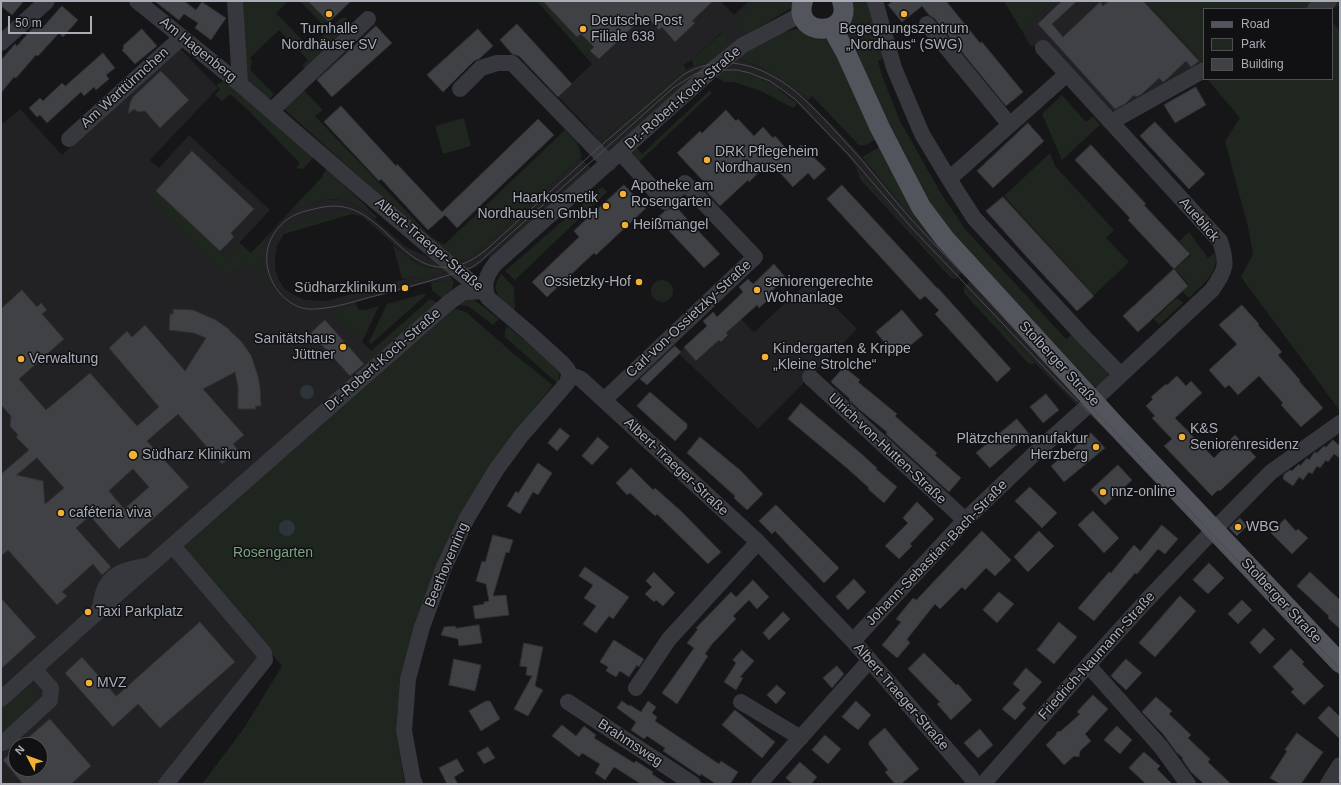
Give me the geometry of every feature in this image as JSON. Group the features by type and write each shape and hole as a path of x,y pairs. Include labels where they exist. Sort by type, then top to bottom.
{"main road":[{"path":"802,8 805,21 811,26 825,30 832,28 842,17 844,10 842,1"},
{"name":"Stolberger Straße","path":"832,28 846,53 880,128 921,207 945,239 1093,401 1340,663"}],"street":[{"path":"1,44 47,1"},
{"name":"Am Hagenberg","path":"137,1 240,84"},
{"path":"235,1 240,84"},
{"path":"875,1 894,68 922,134 974,218 1121,375"},
{"path":"1316,8 1329,1"},
{"name":"Dr.-Robert-Koch-Straße","path":"1,699 151,564 447,304 463,292 486,291 487,277 495,264 712,70 743,45 802,8"},
{"path":"271,111 368,18"},
{"path":"926,24 1010,125"},
{"name":"Am Warttürmchen","path":"69,139 182,37"},
{"name":"Aueblick","path":"1042,48 1220,241 1225,256 1223,273 1212,290 1093,401"},
{"path":"460,89 481,68 497,63 512,62 614,157"},
{"path":"1111,122 1203,71"},
{"path":"949,179 1067,74"},
{"name":"Albert-Traeger-Straße","path":"240,84 459,272 486,291 488,298 563,364 568,370 569,376 581,379 758,542 870,660 971,777 974,784"},
{"name":"Carl-von-Ossietzky-Straße","path":"604,400 755,257 685,184 666,202 614,157"},
{"name":"Beethovenring","path":"415,784 404,731 408,679 422,627 444,567 467,518 496,470 521,436 567,383 569,376"},
{"name":"Ulrich-von-Hutten-Straße","path":"810,377 964,520"},
{"name":"Johann-Sebastian-Bach-Straße","path":"853,641 964,520 1093,401"},
{"name":"Friedrich-Naumann-Straße","path":"983,784 1146,600 1271,472 1340,423"},
{"path":"636,688 669,639 758,542"},
{"path":"166,784 265,660 264,652 173,546"},
{"path":"759,784 870,660"},
{"path":"1088,665 1161,746 1188,784"},
{"path":"1,743 3,743 50,700 51,688 34,669"},
{"name":"Brahmsweg","path":"568,702 693,784"},
{"path":"741,702 800,738"},
{"path":"1328,784 1340,765"}],"shaded area":[{"path":"543,1 721,1 734,15 749,1 753,5 751,32 731,45 722,32 692,60 680,67 598,140 558,96 592,64 585,56 590,51"},
{"path":"1053,1 1146,1 1202,62 1120,111 1106,111 1050,50 1030,45 1022,31"},
{"name":"Südharz Klinikum","path":"179,47 218,88 150,160 159,168 189,135 270,210 227,258 220,251 227,278 245,263 272,288 266,278 263,263 263,250 270,233 289,212 303,205 323,200 342,200 356,205 365,211 406,247 431,258 445,270 424,266 408,257 363,217 353,212 282,233 284,234 277,246 275,269 284,288 292,294 305,300 327,301 369,289 368,288 423,275 449,272 453,281 431,282 356,302 356,304 329,311 378,357 261,658 159,784 1,784 1,125 20,109 62,155"},
{"path":"737,58 777,74 786,79 802,94 853,147 895,197 963,271 956,279 887,205 846,154 801,107 782,90 720,71"},
{"path":"714,61 694,78 678,86 605,152 598,145 657,92 683,71 694,66"},
{"path":"580,158 589,166 476,267 467,271 454,263 468,259 478,252"},
{"path":"971,280 1079,393 1077,405 1028,356 964,287"},
{"name":"Kindergarten & Krippe „Kleine Strolche“","path":"809,281 857,329 758,429 679,354 684,347 697,361 719,340 721,342 728,336 726,333 741,319 754,332"},
{"path":"304,385 310,385 314,389 314,395 310,399 304,399 300,395 300,389"},
{"path":"284,520 290,520 295,525 293,534 290,536 284,536 279,531 279,525"}],"green space":[{"path":"243,1 288,1 276,13 310,48 341,18 347,18 345,34 306,70 302,66 308,60 279,30 250,58 252,62 250,70 274,94 269,100 246,78"},
{"path":"300,1 308,1 329,22 322,24"},
{"path":"537,1 543,1 577,37 581,34 594,47 585,56"},
{"path":"749,1 798,1 793,7 751,32 740,32 731,25 752,5"},
{"path":"847,1 871,1 886,57 878,61 883,78 900,121 942,195 966,230 1066,339 1073,333 1108,371 1108,379 1102,384 1093,387 933,217 844,31"},
{"path":"1004,1 1053,1 1022,31"},
{"path":"1146,1 1340,1 1340,5 1333,8 1203,8 1203,63"},
{"path":"1333,22 1340,31 1340,411 1241,277 1253,254 1248,227 1225,141 1240,118 1208,80 1333,80"},
{"path":"804,28 818,33 829,42 841,61 876,139 865,145 857,144 812,96 808,100 792,85 776,74 737,58 778,35 795,29"},
{"path":"723,32 731,40 731,45 714,61 694,66 692,60"},
{"path":"684,65 686,69 657,92 598,145 598,140 680,66"},
{"path":"720,71 742,73 762,80 788,96 797,104 793,108 761,91 734,82 724,82 714,76"},
{"path":"694,78 610,153 605,152 678,86 689,79"},
{"path":"224,81 228,81 309,152 313,158 303,169 296,168 300,163 248,110 230,94 222,101 215,95 220,89 216,85"},
{"path":"301,87 323,110 315,116 431,237 444,245 565,130 577,142 582,156 478,252 468,259 454,263 281,106"},
{"path":"710,90 712,93 638,163 628,152 634,145 642,154"},
{"path":"1062,95 1086,122 1093,116 1100,125 1062,160 1042,114"},
{"path":"464,118 471,146 443,154 435,126"},
{"path":"879,147 963,271 920,226 862,157"},
{"path":"1050,153 1055,166 1114,230 1106,238 1129,262 1094,295 1004,196"},
{"path":"589,166 592,169 491,258 489,256"},
{"path":"856,167 887,205 956,279 951,278 860,179"},
{"path":"327,169 377,217 375,219 360,207 340,200 323,200 314,202 289,212 323,176 322,175"},
{"path":"602,187 607,192 515,280 505,271"},
{"path":"156,191 227,258 241,244 251,253 270,233 265,249 264,268 273,290 245,263 227,278 148,199"},
{"path":"341,211 353,212 363,217 352,214 284,234 282,233 289,226"},
{"path":"1189,232 1208,258 1215,253 1216,260 1215,266 1208,278 1189,298 1183,292 1189,285 1175,269 1191,255 1179,241"},
{"path":"393,245 420,264 427,267 443,269 449,272 402,279"},
{"path":"501,274 514,287 515,312 501,300 496,291 497,281"},
{"path":"662,280 666,281 672,287 672,295 666,301 662,302 658,301 652,295 651,291 652,287 658,281"},
{"path":"454,281 452,290 443,299 432,290 431,282"},
{"path":"964,287 1035,363 1028,363 964,293"},
{"path":"423,294 426,295 371,344 369,342 387,304"},
{"path":"1177,298 1183,303 1159,325 1154,319"},
{"path":"430,299 438,303 368,366 362,359"},
{"path":"464,299 473,299 499,319 493,325 468,306 458,305"},
{"path":"356,304 358,309 364,310 379,306 362,342 329,311"},
{"name":"Rosengarten","path":"451,307 466,312 515,355 553,385 516,431 416,625 400,678 396,732 405,784 202,784 244,728 282,666 181,547"},
{"path":"507,326 560,370 558,384 505,337"},
{"path":"24,686 35,691 38,695 39,702 1,738 1,704"}],"building":[{"path":"1,1 24,1 12,15 1,6"},
{"path":"155,1 184,1 196,10 202,2 226,18 211,40 195,28 198,23 184,14 179,20"},
{"name":"Turnhalle Nordhäuser SV","path":"308,1 351,1 329,22"},
{"path":"543,1 713,1 692,21 695,23 675,42 662,27 659,30 645,15 599,59 590,51 594,47 581,34 577,37"},
{"path":"893,1 946,1 1023,92 1006,106 934,18 929,15 922,6 902,22 888,5"},
{"path":"1062,1 1077,1 1052,24 1063,37 1100,2 1103,6 1109,1 1143,1 1199,61 1191,67 1186,61 1166,80 1163,82 1159,78 1142,94 1136,97 1134,95 1125,104 1115,109 1038,24"},
{"path":"62,6 78,20 63,37 59,33 38,56 36,55 16,78 14,77 1,93 1,60 15,44 17,46 36,24 42,28"},
{"path":"517,24 572,84 558,97 519,56 512,54 500,40"},
{"path":"376,26 392,43 332,97 317,80"},
{"path":"142,29 157,46 135,64 122,50 124,48 123,46"},
{"path":"478,29 493,46 479,59 474,61 443,92 427,75"},
{"path":"103,53 115,68 106,75 109,79 96,90 94,87 84,96 81,92 47,123 40,115 37,117 29,108 40,98 43,101 62,83 65,86"},
{"path":"161,71 189,100 160,128 145,111 138,112 134,109 128,114 133,97"},
{"path":"1196,87 1206,105 1175,123 1164,105"},
{"path":"341,106 396,166 397,164 442,212 538,119 554,135 457,228 445,215 428,230 381,179 379,181 324,122"},
{"name":"DRK Pflegeheim Nordhausen","path":"726,110 736,121 738,119 754,136 763,127 773,138 775,136 791,154 801,145 826,169 814,180 808,173 793,187 770,162 720,206 702,187 706,184 677,153 700,131 702,133"},
{"path":"1155,122 1205,174 1189,189 1140,136"},
{"path":"1028,123 1044,141 993,188 977,171"},
{"path":"1091,145 1190,254 1174,269 1128,220 1130,218 1075,160"},
{"path":"192,151 254,209 231,233 234,237 220,251 156,191"},
{"path":"624,185 646,208 596,255 594,253 547,297 532,282 579,237 574,231"},
{"path":"842,185 1011,369 997,382 935,314 939,310 925,296 920,300 827,199"},
{"path":"1003,197 1094,296 1077,311 986,211"},
{"path":"675,206 720,254 704,268 657,218 665,211"},
{"path":"774,264 786,278 764,298 767,301 759,308 757,305 726,333 728,335 721,342 719,340 696,361 684,347 707,326 703,321 713,312 717,317 743,292 739,287 748,279 753,284"},
{"path":"1174,269 1188,286 1138,332 1123,316"},
{"path":"22,290 37,307 41,303 47,310 42,314 64,339 19,379 46,410 90,373 137,426 159,407 109,348 127,331 132,337 145,325 185,371 206,338 194,333 169,330 170,314 173,314 173,309 193,310 216,320 230,330 241,341 251,355 258,376 261,406 255,406 256,409 238,409 238,388 235,372 203,389 244,435 233,444 238,450 222,464 178,414 147,441 189,487 119,549 90,516 76,528 111,567 102,575 93,564 62,592 67,596 57,605 8,550 1,556 1,474 29,450 16,437 18,435 10,426 11,416 1,405 1,309","holes":["37,458 64,488 45,504 43,481 17,475","133,469 149,487 124,509 109,491"]},
{"path":"1242,305 1282,352 1278,355 1323,408 1301,427 1281,405 1283,403 1259,376 1238,395 1229,385 1225,388 1209,370 1237,344 1219,325"},
{"path":"902,310 923,335 896,357 876,332"},
{"path":"325,320 364,364 350,376 311,333"},
{"path":"675,346 681,352 647,385 640,379"},
{"path":"844,367 860,380 858,382 897,414 895,416 937,453 935,455 961,478 949,492 886,434 887,432 861,411 831,382"},
{"name":"K&S Seniorenresidenz","path":"1177,376 1186,386 1191,381 1202,393 1175,418 1214,458 1235,435 1256,457 1220,491 1218,490 1212,496 1164,446 1172,439 1152,418 1155,416 1146,406 1153,399 1151,397"},
{"path":"650,392 687,424 687,428 675,441 637,406"},
{"path":"1046,394 1059,410 1043,423 1030,407"},
{"path":"801,403 857,450 897,487 884,503 848,469 788,419"},
{"path":"1017,419 1030,435 990,468 976,453"},
{"path":"560,428 570,436 557,451 548,443"},
{"path":"1091,433 1105,448 1064,482 1051,466"},
{"path":"598,437 609,447 592,465 582,456"},
{"path":"700,437 740,470 763,494 747,510 734,498 735,496 687,453"},
{"path":"1333,440 1340,446 1340,458 1334,454 1328,462 1326,460 1320,468 1317,466 1312,474 1309,472 1303,480 1299,477 1293,486 1283,479 1284,474 1290,470 1292,471 1299,464 1300,466 1307,458 1309,460 1315,452 1317,453 1324,446 1326,447"},
{"path":"538,463 552,473 538,495 533,492 520,514 507,506 516,491 518,493"},
{"path":"1118,465 1132,480 1105,505 1091,490"},
{"path":"631,468 653,490 655,488 682,512 721,552 708,564 657,514 655,516 630,493 627,495 616,483"},
{"path":"1030,487 1057,513 1042,528 1015,501"},
{"path":"917,502 934,519 910,544 912,546 899,559 885,546 908,523 903,518"},
{"path":"776,505 839,568 824,583 775,531 772,534 759,521"},
{"path":"1093,511 1119,538 1104,553 1078,525"},
{"name":"WBG","path":"1240,518 1247,526 1237,536 1229,528"},
{"path":"1285,519 1296,531 1298,529 1308,538 1292,554 1271,533"},
{"path":"1162,525 1178,539 1165,554 1158,549 1137,574 1135,573 1094,621 1078,608 1109,572 1111,573 1134,545 1140,551"},
{"path":"982,531 1011,560 995,576 986,568 965,590 962,587 940,609 935,604 907,639 910,643 897,658 882,645 901,622 896,619 913,598 916,600"},
{"path":"1039,531 1054,546 1028,572 1014,557"},
{"path":"493,535 513,540 509,553 506,552 493,596 506,595 509,615 475,619 473,606 484,604 484,602 489,601 486,584 476,581 482,561 485,562"},
{"path":"1209,563 1224,578 1208,594 1193,580"},
{"path":"585,567 629,597 613,619 609,616 596,633 583,624 596,606 584,598 593,585 579,576"},
{"path":"654,572 675,593 663,606 656,600 654,602 645,594 652,587 646,581"},
{"path":"1310,572 1340,600 1340,629 1328,618 1329,616 1297,586"},
{"path":"854,579 866,592 848,610 836,597"},
{"path":"753,580 769,597 757,609 749,600 733,616 736,619 712,644 705,654 708,656 677,704 662,693 694,648 687,643 698,629 696,628 731,592 736,597"},
{"path":"999,592 1014,604 997,623 983,610"},
{"path":"1180,596 1196,611 1155,657 1139,643"},
{"path":"1,598 36,637 1,669"},
{"path":"1242,600 1252,610 1238,624 1228,614"},
{"path":"783,612 790,619 769,640 763,633"},
{"path":"200,622 235,662 160,728 138,704 113,727 65,673 82,657 116,696"},
{"path":"1059,622 1077,637 1054,664 1037,650"},
{"path":"479,625 482,643 459,646 458,639 441,635 444,627 455,626 456,628"},
{"path":"1264,628 1275,639 1260,654 1250,643"},
{"path":"614,640 644,659 639,667 637,665 629,677 620,671 616,677 606,671 608,667 600,662"},
{"path":"524,643 543,647 535,686 543,690 528,716 514,709 532,676 526,675 527,667 520,666"},
{"path":"1291,649 1304,662 1302,664 1324,686 1304,705 1291,692 1294,689 1273,667"},
{"path":"742,650 754,661 740,677 743,678 736,690 724,682 736,663 733,660"},
{"path":"924,653 956,685 958,684 972,700 951,720 937,704 940,702 908,669"},
{"path":"454,659 481,665 475,691 449,685"},
{"path":"1126,659 1142,673 1126,690 1111,676"},
{"path":"837,666 844,674 832,688 823,678"},
{"path":"1026,668 1042,682 1022,704 1026,708 1015,720 1002,709 1020,690 1013,684"},
{"path":"777,685 786,693 776,704 767,695"},
{"path":"1093,695 1108,709 1085,734 1091,741 1080,751 1079,757 1074,756 1064,765 1046,745 1057,732 1061,731 1080,714 1077,712"},
{"path":"1156,697 1172,711 1169,714 1191,735 1188,738 1210,759 1208,762 1231,784 1204,784 1191,772 1182,759 1183,758 1142,712"},
{"path":"486,701 490,701 500,719 481,731 469,711"},
{"path":"622,701 641,712 648,701 656,707 652,713 657,717 655,721 719,764 721,761 738,772 730,784 716,784 701,774 700,776 663,751 665,748 647,736 644,739 631,730 636,722 617,708"},
{"path":"856,701 871,715 858,730 842,717"},
{"path":"1329,706 1340,717 1340,739 1318,718"},
{"path":"735,710 775,742 762,758 722,725"},
{"path":"50,719 91,766 71,784 23,784 17,777 48,777 48,737 29,737"},
{"path":"562,725 576,736 584,726 596,735 594,738 634,763 636,761 653,772 652,774 667,784 641,784 614,767 605,780 595,773 600,764 582,753 579,757 552,736"},
{"path":"1117,726 1132,740 1120,754 1104,740"},
{"path":"885,728 919,769 901,784 895,784 885,772 888,770 869,745 869,742"},
{"path":"980,729 993,745 978,758 964,743"},
{"path":"1297,733 1323,752 1301,784 1280,784 1270,778 1287,751 1285,750"},
{"path":"825,735 841,749 828,764 812,750"},
{"path":"488,747 495,758 484,764 477,753"},
{"path":"1144,752 1160,766 1157,769 1172,784 1146,784 1129,768"},
{"path":"8,756 8,766 3,760"},
{"path":"457,759 464,771 454,777 458,784 447,784 439,768"},
{"path":"800,762 817,777 811,784 793,784 786,778"}],"tram line":[{"path":"1340,669 1103,419 929,239 860,158 827,122 796,92 782,81 763,71 740,64 717,63 705,65 683,75 596,150 486,250 468,262 448,267 433,266 425,263 416,259 405,251 371,220 354,210 334,206 304,211 292,216 278,228 269,244 267,250 267,267 276,288 287,300 297,306 308,309 346,304 463,271 472,267 481,260 673,88 695,74 712,70 737,70 750,73 770,81 795,99 849,155 912,228 1061,385 1119,442 1340,675"}],"place":[{"name":"Turnhalle Nordhäuser SV","path":"329,14"},
{"name":"Begegnungszentrum „Nordhaus“ (SWG)","path":"904,14"},
{"name":"Deutsche Post Filiale 638","path":"583,29"},
{"name":"DRK Pflegeheim Nordhausen","path":"707,160"},
{"name":"Apotheke am Rosengarten","path":"623,194"},
{"name":"Haarkosmetik Nordhausen GmbH","path":"606,206"},
{"name":"Heißmangel","path":"625,225"},
{"name":"Ossietzky-Hof","path":"639,282"},
{"name":"Südharzklinikum","path":"405,288"},
{"name":"seniorengerechte Wohnanlage","path":"757,290"},
{"name":"Sanitätshaus Jüttner","path":"343,347"},
{"name":"Kindergarten & Krippe „Kleine Strolche“","path":"765,357"},
{"name":"Verwaltung","path":"21,359"},
{"name":"K&S Seniorenresidenz","path":"1182,437"},
{"name":"Plätzchenmanufaktur Herzberg","path":"1096,447"},
{"name":"Südharz Klinikum","path":"133,455"},
{"name":"nnz-online","path":"1103,492"},
{"name":"caféteria viva","path":"61,513"},
{"name":"WBG","path":"1238,527"},
{"name":"Taxi Parkplatz","path":"88,612"},
{"name":"MVZ","path":"89,683"}]}
